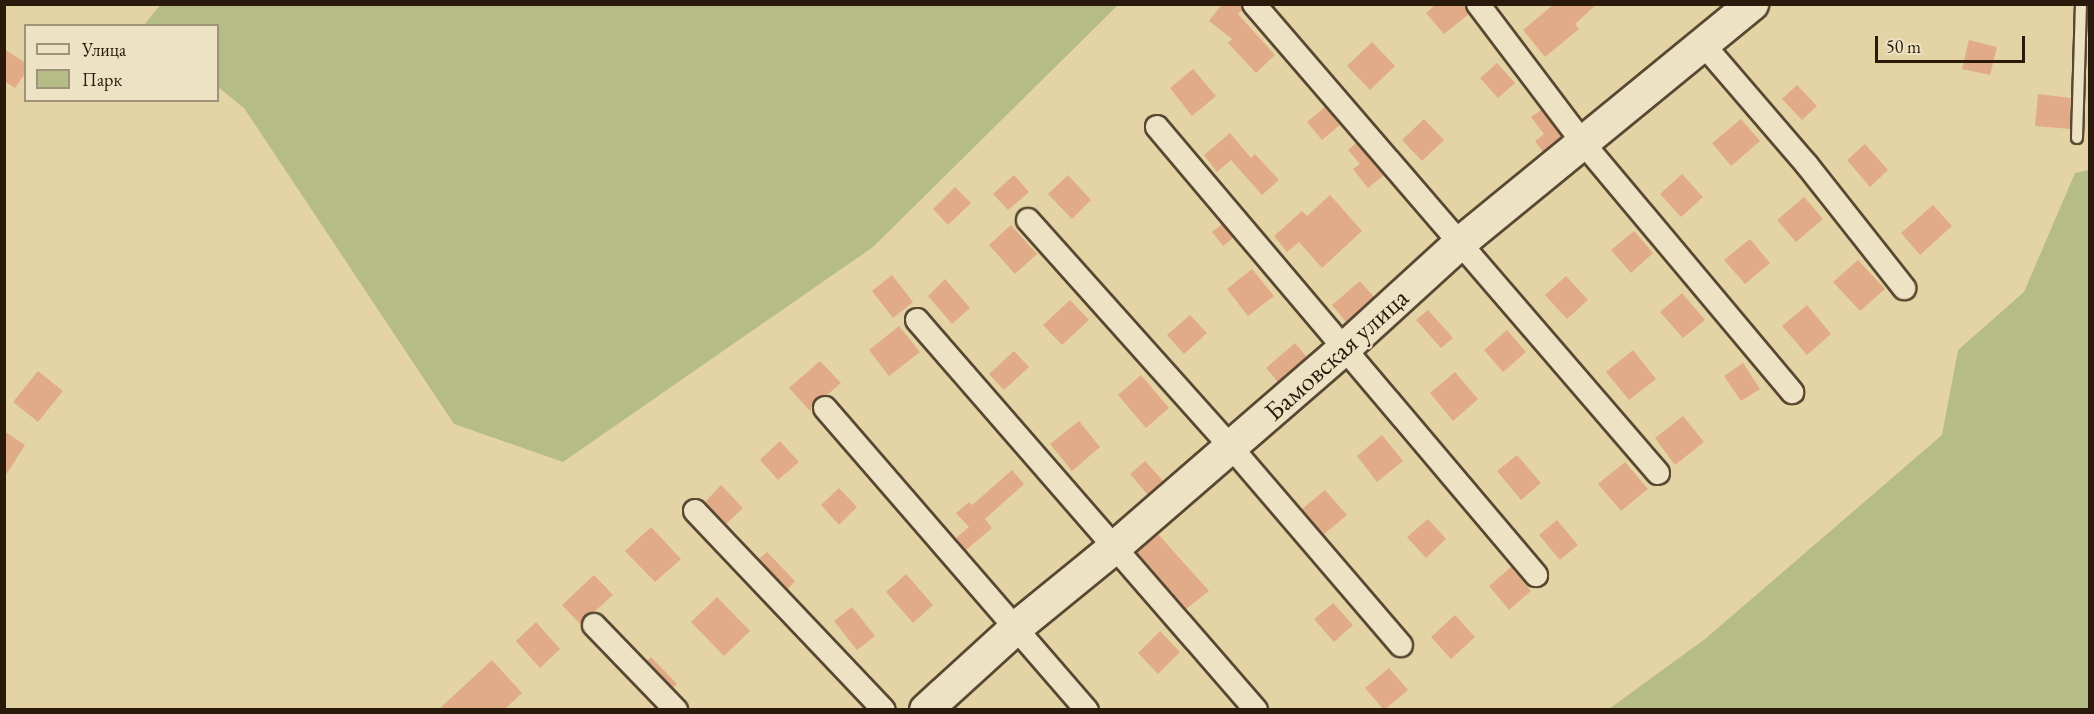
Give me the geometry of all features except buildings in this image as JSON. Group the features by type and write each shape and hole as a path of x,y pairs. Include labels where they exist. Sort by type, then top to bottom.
{"street":[{"path":"1254,4 1658,472"},
{"path":"1478,4 1584,144 1792,392"},
{"name":"Бамовская улица","path":"926,710 1017,627 1114,548 1345,348 1459,244 1584,144 1752,4"},
{"path":"1703,44 1807,165 1904,288"},
{"path":"1157,127 1536,575"},
{"path":"1028,220 1231,447 1401,645"},
{"path":"917,320 1256,710"},
{"path":"825,408 1087,710"},
{"path":"695,511 884,710"},
{"path":"594,625 675,710"}],"lane":[{"path":"2077,138 2081,4"}],"green space":[{"path":"161,4 1118,4 873,247 563,462 454,424 244,108 219,88 219,24 145,24"},
{"path":"2089,170 2089,709 1609,709 1705,639 1942,435 1958,350 2024,292 2075,173"}]}
